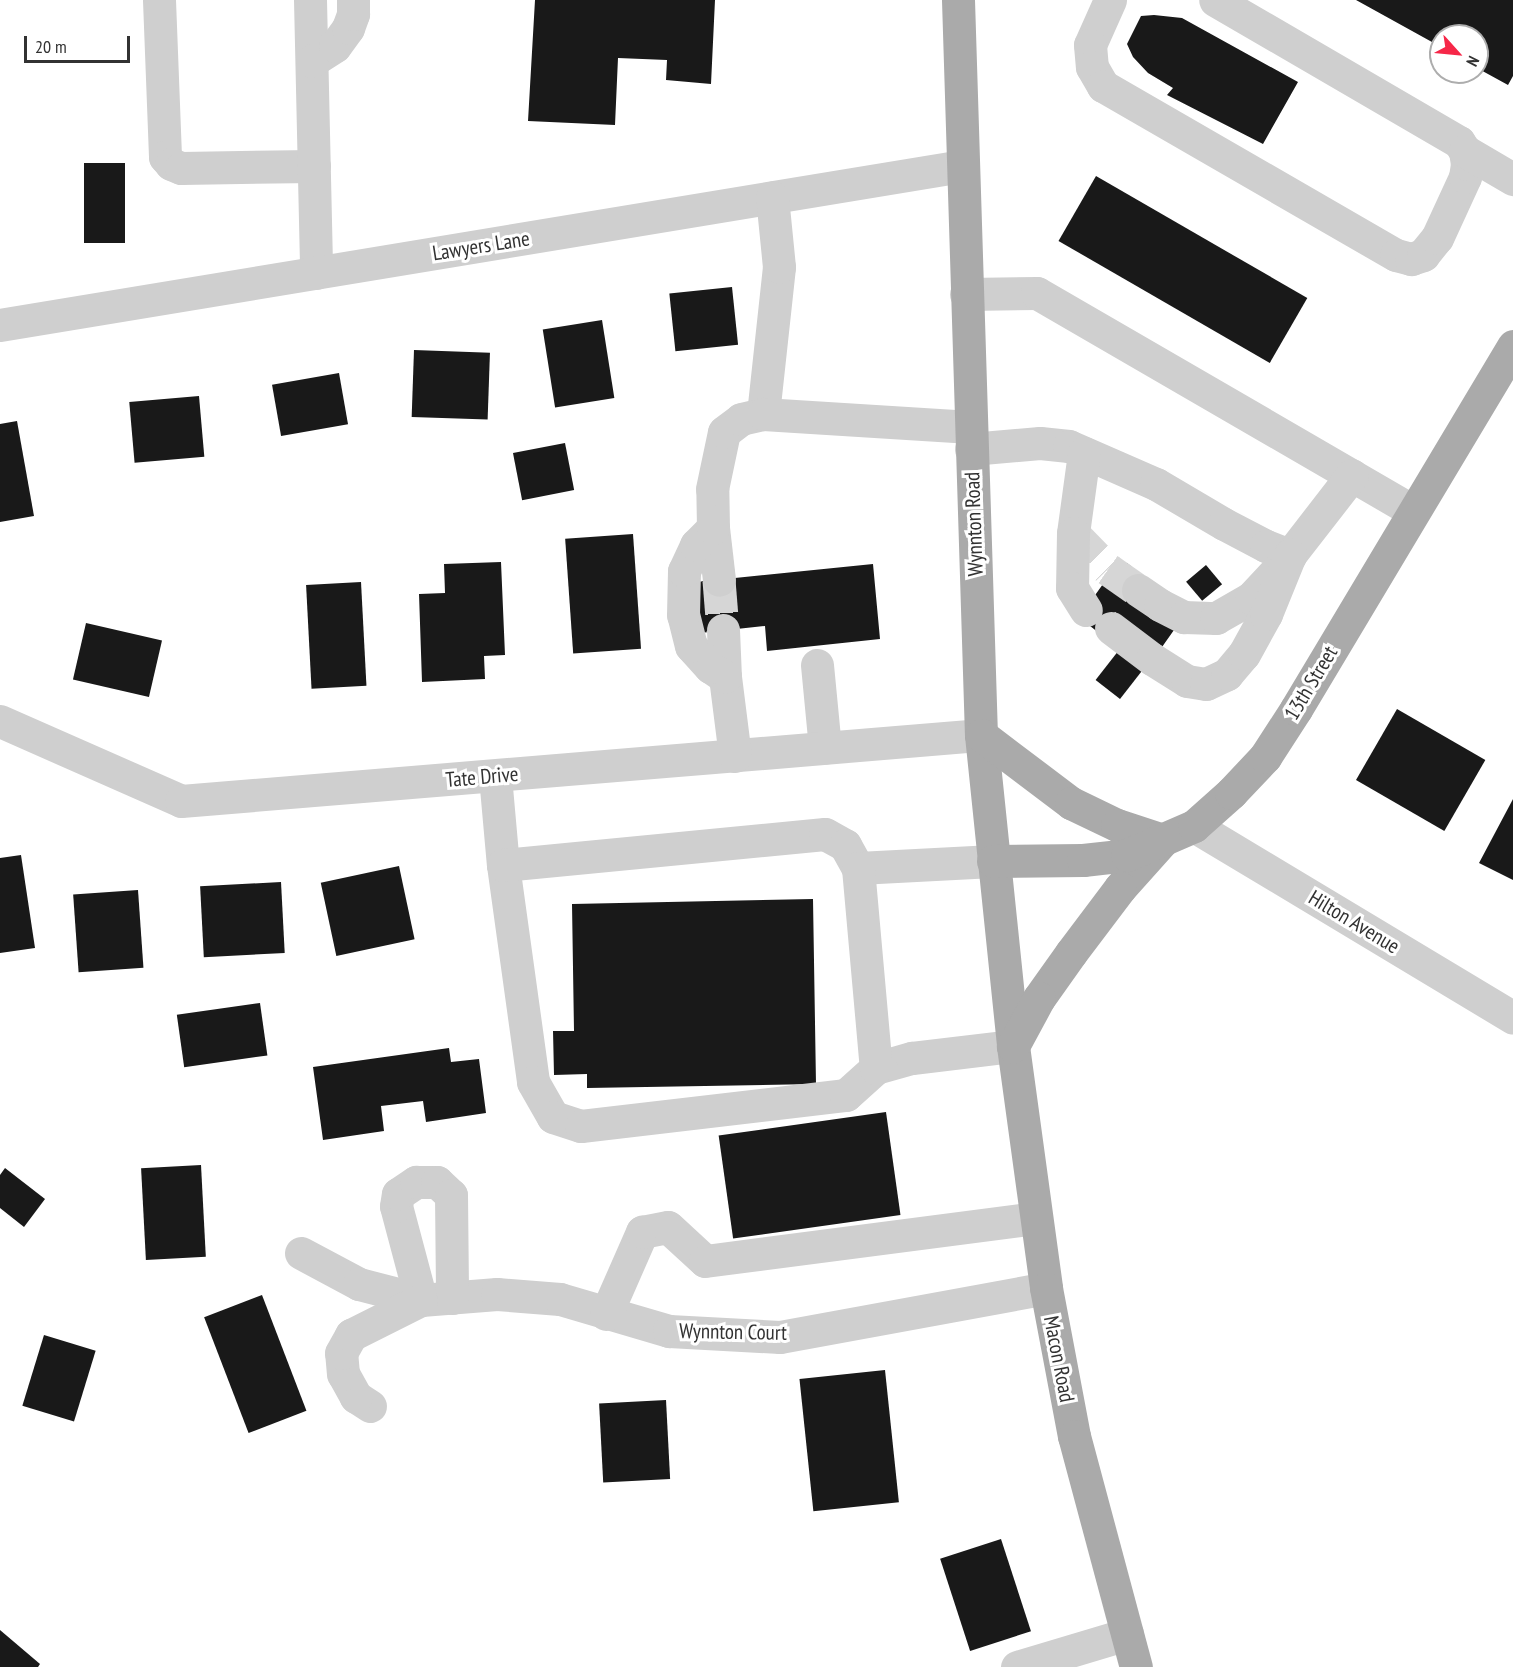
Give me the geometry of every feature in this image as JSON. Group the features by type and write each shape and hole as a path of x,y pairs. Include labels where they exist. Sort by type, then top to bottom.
{"main road":[{"name":"Wynnton Road","path":"958,0 981,735 1013,1046"},
{"name":"13th Street","path":"993,861 1083,860 1127,855 1194,826 1231,794 1265,757 1296,709 1513,346"},
{"path":"981,735 1071,803 1117,825 1163,840 1120,888 1071,953 1039,998 1013,1046"},
{"name":"Macon Road","path":"1013,1046 1035,1218 1074,1436 1136,1667"}],"street":[{"path":"159,0 165,157 171,164 181,168 314,166"},
{"path":"310,0 316,273"},
{"path":"312,61 335,46 348,28 353,14 353,0"},
{"path":"1110,0 1090,45 1092,67 1103,86 1396,255 1411,259 1423,255 1437,238 1465,177 1467,164 1465,151"},
{"path":"1215,0 1448,134 1465,151 1513,179"},
{"name":"Lawyers Lane","path":"0,325 962,166"},
{"path":"763,414 779,267 779,245 772,197"},
{"path":"966,294 1037,293 1413,511"},
{"path":"719,580 713,528 712,489 724,432 741,419 763,414 971,438 1069,446 1156,484 1224,524 1290,555"},
{"path":"1084,453 1073,533 1072,588 1099,619 1152,659 1187,681 1206,684 1227,674 1244,654 1266,614 1290,555"},
{"path":"1138,590 1160,606 1184,617 1216,618 1251,598 1290,555 1352,475"},
{"path":"713,528 696,545 684,572 684,615 691,646 710,667 725,677"},
{"path":"723,630 725,677 735,756"},
{"path":"817,665 825,748"},
{"name":"Tate Drive","path":"0,721 181,801 981,735"},
{"path":"495,776 503,865 533,1082 553,1117 581,1126 846,1095 876,1068 912,1058 1013,1046"},
{"name":"Hilton Avenue","path":"1194,826 1513,1018"},
{"path":"503,865 825,834 846,845 858,868 876,1068"},
{"path":"858,868 993,861"},
{"path":"606,1314 642,1232 668,1227 705,1261 1035,1218"},
{"path":"301,1253 359,1284 436,1299"},
{"name":"Wynnton Court","path":"436,1299 497,1294 560,1299 669,1331 780,1337 1046,1288"},
{"path":"370,1406 356,1397 343,1374 341,1353 351,1335 436,1299"},
{"path":"1017,1667 1127,1634"}],"building":[{"path":"535,0 715,0 711,84 666,80 667,60 618,58 615,125 528,121"},
{"path":"1356,0 1513,0 1513,76 1508,85 1489,75 1489,24 1429,24 1429,40"},
{"path":"1141,16 1182,18 1298,82 1263,144 1167,95 1173,88 1148,73 1133,57 1127,44"},
{"path":"84,163 125,163 125,243 84,243"},
{"path":"1096,176 1307,298 1270,363 1058,241"},
{"path":"732,287 738,345 675,351 669,294"},
{"path":"602,320 614,398 555,407 543,329"},
{"path":"414,350 490,353 488,420 412,417"},
{"path":"339,373 348,424 281,436 272,385"},
{"path":"199,396 204,457 135,463 129,402"},
{"path":"17,421 34,516 0,522 0,424"},
{"path":"565,443 574,490 522,500 513,453"},
{"path":"633,534 641,649 573,653 565,539"},
{"path":"501,562 505,655 484,656 485,679 422,682 419,594 445,593 444,564"},
{"path":"1127,563 1143,576 1174,630 1162,647 1115,612 1099,633 1085,622 1093,598 1108,577 1113,582"},
{"path":"873,564 880,639 767,651 765,626 700,633 696,582"},
{"path":"1206,565 1222,584 1202,601 1186,582"},
{"path":"361,582 366,686 312,689 306,585"},
{"path":"86,623 162,641 149,697 73,680"},
{"path":"1119,650 1143,669 1120,699 1096,680"},
{"path":"1397,709 1485,760 1444,831 1356,780"},
{"path":"1513,799 1513,880 1479,863"},
{"path":"21,855 35,948 0,953 0,858"},
{"path":"399,866 415,939 336,956 321,883"},
{"path":"281,882 285,953 204,957 200,886"},
{"path":"138,890 143,968 79,972 73,895"},
{"path":"813,899 816,1084 587,1088 587,1074 554,1075 553,1031 574,1031 572,904"},
{"path":"260,1003 267,1055 184,1067 177,1015"},
{"path":"449,1048 451,1062 479,1059 486,1113 426,1122 423,1101 381,1106 384,1131 323,1140 313,1067"},
{"path":"886,1112 900,1215 733,1239 719,1136"},
{"path":"201,1165 206,1257 146,1260 141,1168"},
{"path":"5,1168 45,1199 24,1227 0,1208 0,1175"},
{"path":"262,1295 306,1411 249,1433 204,1317"},
{"path":"44,1335 96,1351 74,1422 22,1406"},
{"path":"885,1370 899,1502 813,1511 799,1379"},
{"path":"666,1400 670,1479 603,1482 599,1404"},
{"path":"1001,1539 1031,1631 970,1651 940,1559"},
{"path":"0,1630 40,1664 38,1667 0,1667"}],"tunnel":[{"path":"1073,533 1108,569 1138,590"},
{"path":"719,580 723,630"}]}
